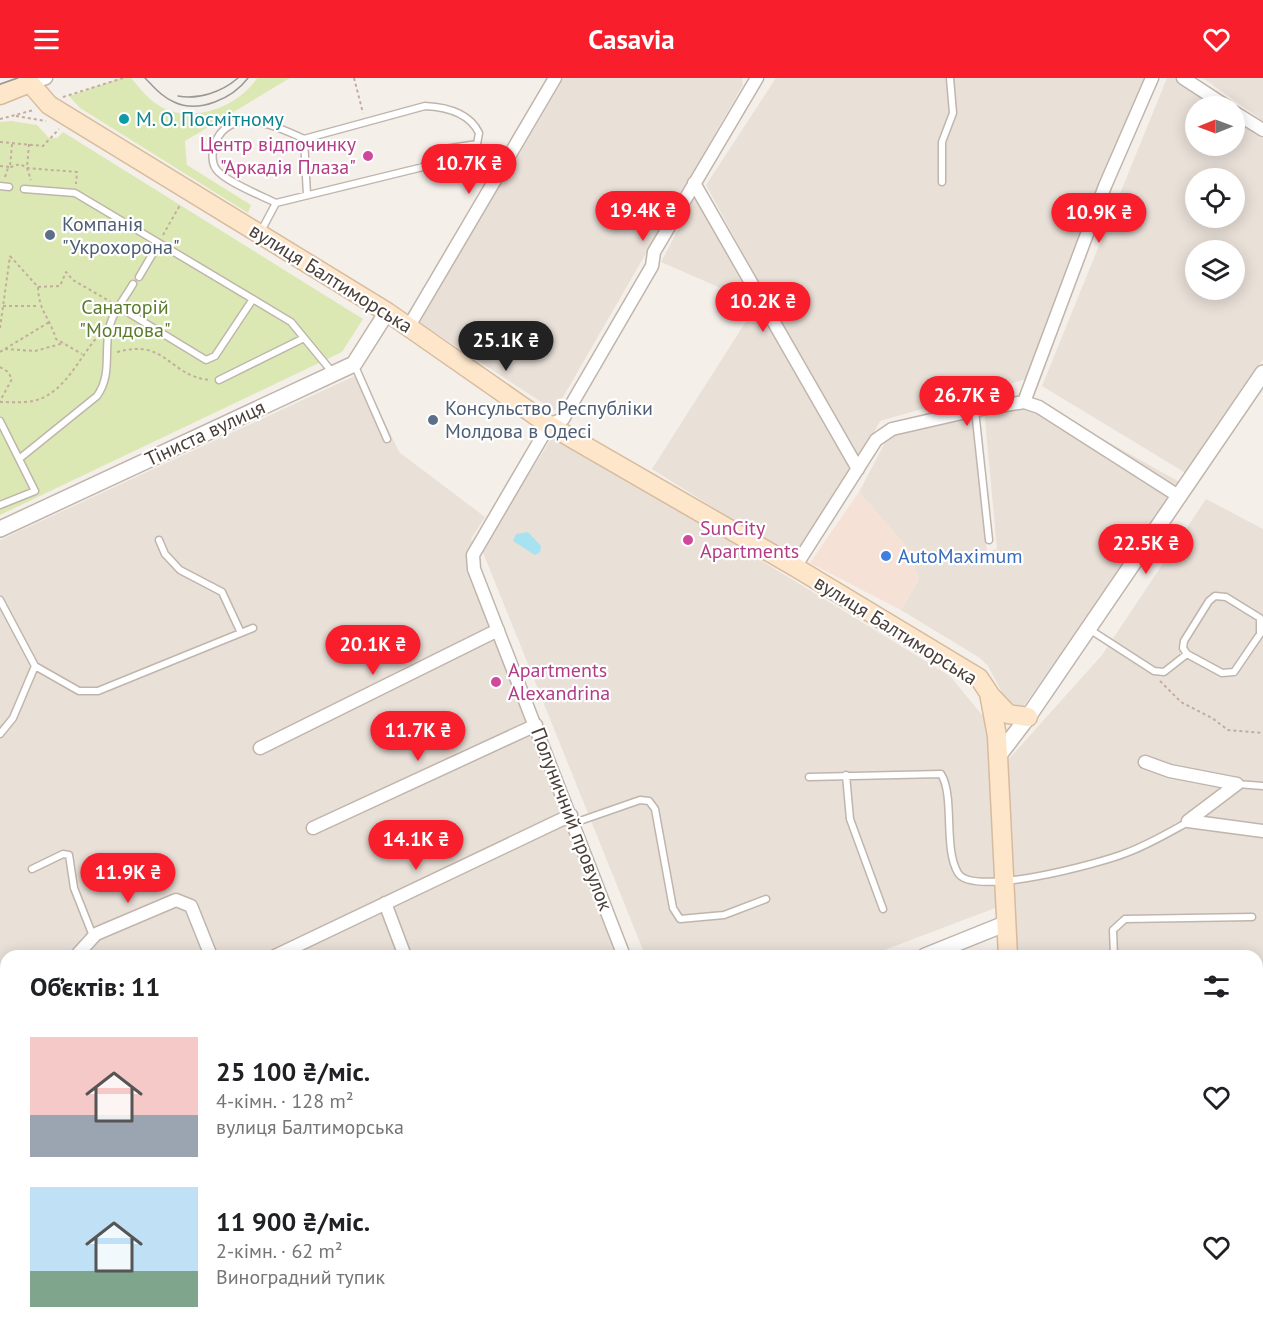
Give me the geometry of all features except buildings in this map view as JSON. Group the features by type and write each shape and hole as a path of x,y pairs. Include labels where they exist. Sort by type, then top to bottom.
{"main road":[{"name":"вулиця Балтиморська","path":"38,81 49,105 387,312 549,425 971,671 989,693 996,719 1008,950"},
{"path":"0,95 38,81"},
{"path":"989,693 1008,714 1021,718 1029,717"}],"street":[{"path":"409,327 555,78"},
{"path":"1024,402 1105,186 1152,78"},
{"path":"1183,78 1211,96"},
{"name":"Полуничний провулок","path":"622,950 474,569 473,555 549,425 563,419 652,266 654,252 752,81"},
{"path":"1245,119 1263,130"},
{"path":"694,183 858,469"},
{"path":"354,364 387,312"},
{"name":"Тіниста вулиця","path":"0,529 354,364"},
{"path":"999,755 1029,717 1263,373"},
{"path":"795,567 876,440 892,429 975,410 1024,402 1039,407 1180,497"},
{"path":"260,747 498,630"},
{"path":"314,828 536,724"},
{"path":"1145,762 1170,771 1237,784"},
{"path":"1188,821 1237,784"},
{"path":"287,950 385,903 572,819"},
{"path":"1188,821 1263,831"},
{"path":"81,950 93,937 176,900 191,906 209,950"},
{"path":"385,903 403,950"},
{"path":"940,950 1007,923"}],"lane":[{"path":"942,182 942,142 953,113 950,78"},
{"path":"412,107 436,107 466,117 477,129 479,140 472,147 438,150 423,167 276,203 215,169 212,151 215,141 228,127 248,121 275,124 304,139 412,107"},
{"path":"304,139 307,195"},
{"path":"0,186 9,187"},
{"path":"24,189 75,193 159,243 291,322 333,373"},
{"path":"260,233 276,203"},
{"path":"139,277 159,243"},
{"path":"19,459 97,396 105,381 111,321 134,284"},
{"path":"119,307 206,360 215,356 253,299"},
{"path":"219,380 304,338"},
{"path":"354,364 387,439"},
{"path":"975,410 989,540"},
{"path":"0,421 35,490 0,505"},
{"path":"159,540 165,554 180,570 222,591 241,633"},
{"path":"1215,596 1226,597 1260,618 1260,634 1234,672 1222,673 1186,654 1183,648 1184,641 1209,601 1215,596"},
{"path":"0,600 35,666 79,691 98,691 253,628"},
{"path":"1089,629 1154,671 1164,672 1186,654"},
{"path":"0,734 13,718 35,666"},
{"path":"809,777 941,774 954,863 958,873 969,881 1003,883 1097,863 1148,844 1188,821"},
{"path":"846,776 850,819 883,909"},
{"path":"1237,784 1263,786"},
{"path":"572,819 640,800 649,801 655,809 673,909 680,919 724,915 766,899"},
{"path":"32,869 63,854 69,855 75,888 93,937"},
{"path":"1114,950 1113,930 1125,919 1252,917"}],"path":[{"path":"354,78 365,120"},
{"path":"0,142 43,146 55,135"},
{"path":"9,187 4,176 10,167 12,143"},
{"path":"24,189 31,180 27,168 29,144"},
{"path":"0,166 10,167 20,164 27,168 77,172"},
{"path":"159,243 180,205"},
{"path":"0,328 10,256 38,287 39,306 51,321 56,339 82,354"},
{"path":"38,287 60,286 66,272 73,280 119,307"},
{"path":"3,306 39,306"},
{"path":"0,352 51,321"},
{"path":"0,367 8,372 12,379 0,402 30,402 49,394 64,382 82,354 111,321"},
{"path":"5,349 35,351 64,343"},
{"path":"108,354 133,348 151,350 184,372 206,380 219,380"},
{"path":"1161,681 1181,702 1212,718 1228,730 1263,734"}],"shaded area":[{"path":"564,78 742,78 743,85 555,411 419,322"},
{"path":"776,78 1150,78 1030,378 880,421 857,464 706,185"},
{"path":"1167,78 1175,78 1201,96 1185,96 1185,156 1245,156 1245,126 1263,139 1263,359 1189,475 1042,386"},
{"path":"1203,78 1263,78 1263,121 1245,108 1245,96 1228,96"},
{"path":"696,195 853,463 795,559 652,469 757,304 661,262"},
{"path":"361,373 399,452 485,517 471,539 613,950 0,950 0,540"},
{"path":"1032,399 1183,484 1022,708 1006,700 988,666 980,658 901,610 919,579 907,547 859,492 890,433 973,417 987,552 997,549 984,409"},
{"path":"554,434 950,676 987,721 998,907 884,950 643,950 482,550"},
{"path":"859,492 907,547 919,579 901,610 810,563"},
{"path":"1206,499 1263,529 1263,950 1016,950 1011,908 1008,760 1102,655"}],"green space":[{"path":"121,78 131,78 147,96 170,111 198,113 226,105 238,98 257,78 290,78 185,141 187,165 251,205 248,213 80,108 69,96"},
{"name":"Санаторій \"Молдова\"","path":"11,121 37,125 49,138 57,138 63,132 363,319 342,352 0,515 0,122"}],"water":[{"path":"528,532 541,546 540,552 535,555 513,541 516,534"}],"tram line":[{"path":"0,84 18,78"},
{"path":"145,78 158,92 170,100 194,106 225,98 248,78"},
{"path":"178,96 194,97 210,94 238,78"}],"place":[{"name":"М. О. Посмітному","path":"124,119"},
{"name":"Центр відпочинку \"Аркадія Плаза\"","path":"368,156"},
{"name":"Компанія \"Укрохорона\"","path":"50,235"},
{"name":"Консульство Республіки Молдова в Одесі","path":"433,420"},
{"name":"SunCity Apartments","path":"688,540"},
{"name":"AutoMaximum","path":"886,556"},
{"name":"Apartments Alexandrina","path":"496,682"}]}
